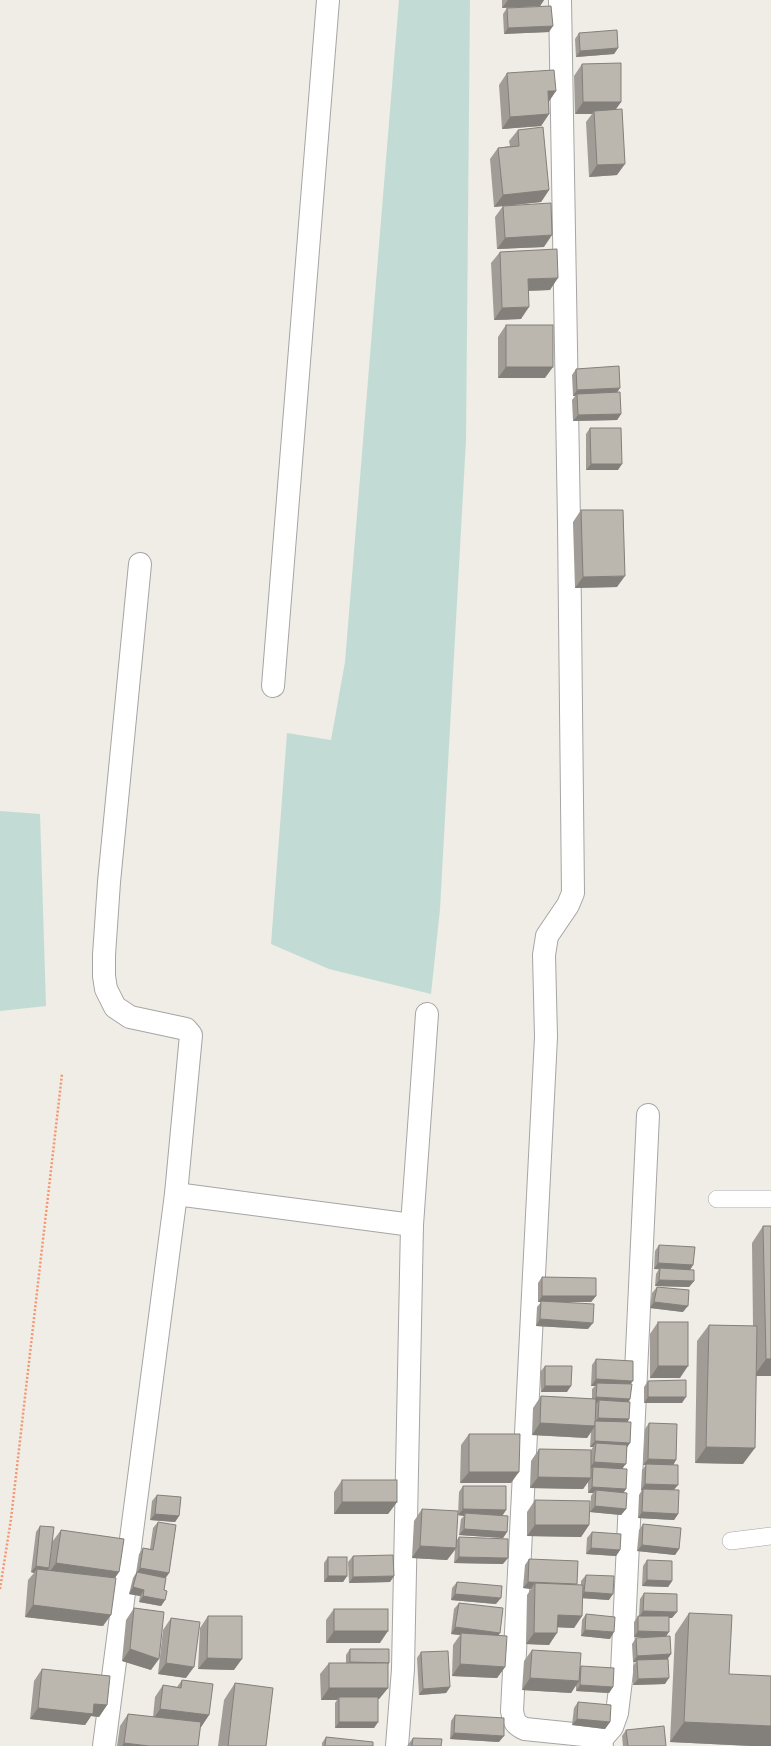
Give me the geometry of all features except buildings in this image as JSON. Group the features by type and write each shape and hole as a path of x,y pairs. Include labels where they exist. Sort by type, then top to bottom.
{"street":[{"path":"273,686 328,0"},
{"path":"560,0 569,515 573,893 568,905 547,936 544,955 546,1037 512,1712 514,1721 518,1726 525,1729 593,1736 600,1744 612,1727 617,1714 622,1672 648,1115"},
{"path":"104,1746 176,1194 191,1036 186,1029 130,1017 114,1007 106,989 104,976 109,882 140,564"},
{"path":"397,1746 403,1669 412,1225 427,1014"},
{"path":"176,1194 412,1225"}],"lane":[{"path":"716,1199 771,1199"},
{"path":"731,1541 771,1536"}],"path":[{"path":"0,1589 11,1519 62,1074"}],"shaded area":[{"path":"399,0 470,0 466,440 440,909 431,994 329,969 271,944 287,733 331,740 345,662"},
{"path":"0,811 40,814 46,1006 0,1011"}]}
